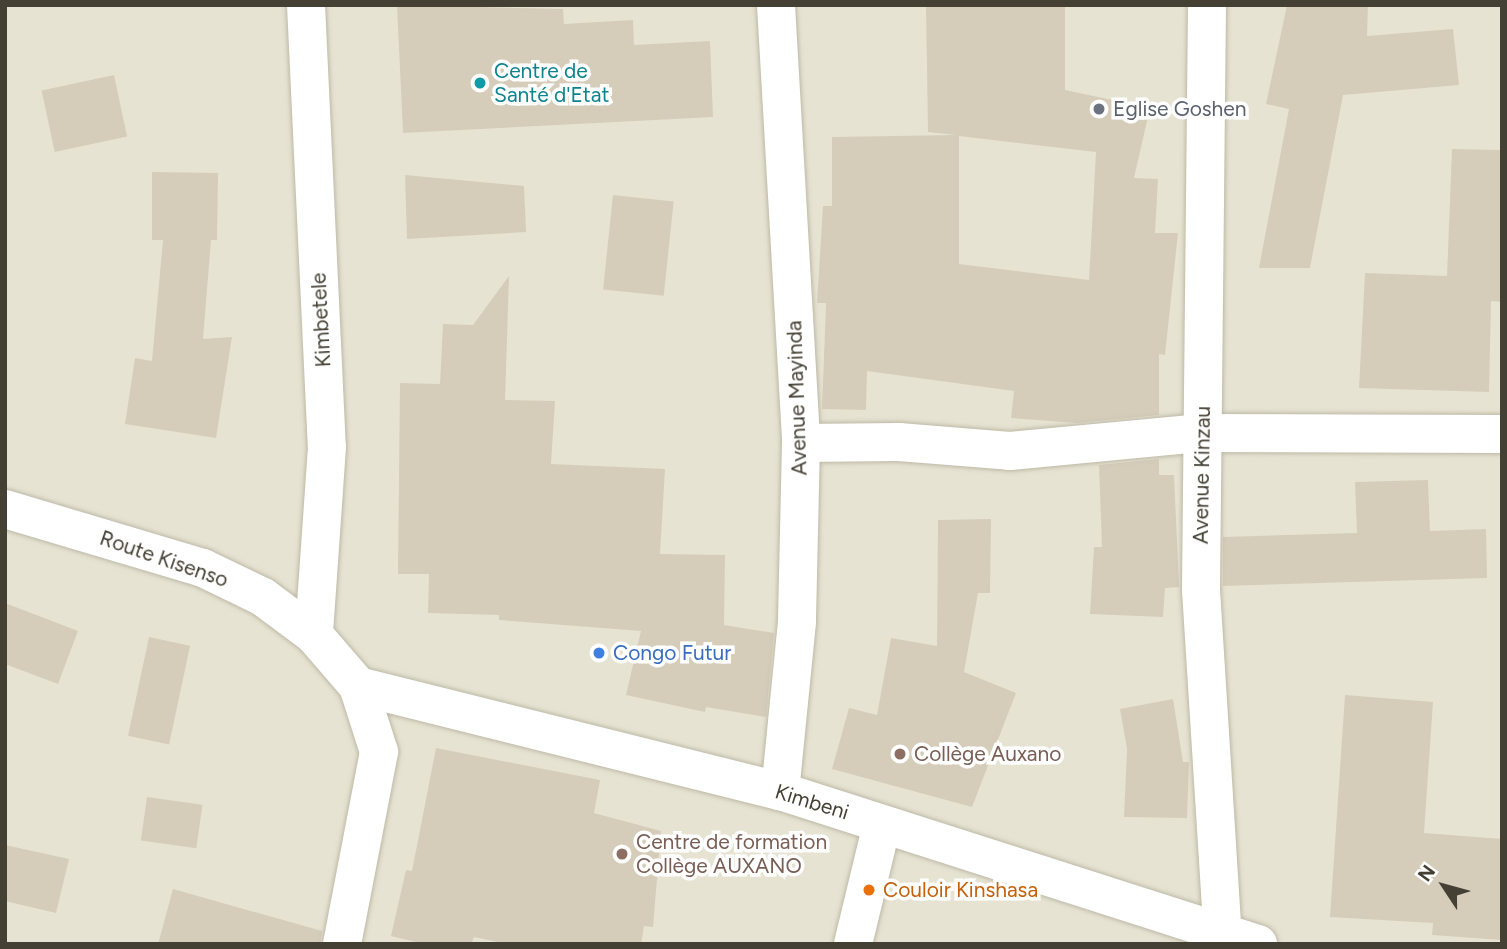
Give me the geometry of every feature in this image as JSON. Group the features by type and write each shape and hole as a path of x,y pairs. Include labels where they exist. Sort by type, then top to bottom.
{"street":[{"name":"Kimbetele","path":"306,5 327,447 314,635"},
{"name":"Avenue Mayinda","path":"776,5 802,443 797,622 780,791"},
{"name":"Avenue Kinzau","path":"1207,5 1201,590 1235,940"},
{"path":"802,443 899,442 1010,451 1202,433 1502,434"},
{"name":"Route Kisenso","path":"5,509 203,568 263,597 314,635 358,686 379,752 342,944"},
{"name":"Kimbeni","path":"358,686 780,791 1235,940"},
{"path":"853,944 882,824"}],"shaded area":[{"path":"5,5 1502,5 1502,944 5,944"}],"building":[{"path":"397,5 563,9 564,24 633,20 634,45 710,41 713,117 403,133"},
{"path":"926,5 1065,5 1065,90 1150,108 1134,178 1158,179 1155,233 1178,233 1165,355 1159,354 1159,415 1077,423 1011,418 1014,391 867,371 866,410 822,409 826,303 817,303 823,206 832,206 832,137 956,135 928,132","holes":["959,136 1096,152 1089,280 959,264"]},
{"path":"1287,5 1368,5 1367,36 1453,29 1459,85 1343,95 1310,268 1259,268 1289,109 1266,104"},
{"path":"114,75 127,137 55,152 42,90"},
{"path":"1452,149 1502,150 1502,302 1491,301 1489,392 1359,388 1365,273 1447,276"},
{"path":"152,172 218,173 217,240 211,240 203,339 232,337 216,438 125,424 135,358 152,361 163,240 152,240"},
{"path":"405,175 524,186 526,232 407,239"},
{"path":"613,195 674,201 664,296 603,289"},
{"path":"509,276 505,400 555,401 551,464 665,469 660,554 725,555 724,625 774,633 766,717 706,707 705,712 626,695 641,631 499,620 499,615 428,613 429,574 398,574 400,383 440,384 443,324 473,325"},
{"path":"1159,459 1159,475 1174,475 1179,587 1165,588 1163,617 1090,614 1094,547 1102,547 1099,465"},
{"path":"1428,480 1430,531 1486,529 1487,578 1223,586 1223,537 1357,533 1355,482"},
{"path":"991,519 990,593 978,593 964,672 1016,693 972,807 832,769 849,708 877,715 891,638 937,646 938,520"},
{"path":"5,603 78,631 58,684 5,664"},
{"path":"149,637 190,646 169,745 128,736"},
{"path":"1345,695 1433,702 1424,833 1502,839 1502,940 1432,935 1433,923 1330,917"},
{"path":"1173,699 1183,762 1189,762 1187,818 1124,817 1127,749 1120,709"},
{"path":"436,748 600,780 594,813 661,831 653,927 644,926 641,944 507,944 474,937 471,944 424,944 391,936 406,870 412,871"},
{"path":"147,797 202,805 196,848 141,841"},
{"path":"5,845 69,859 56,913 5,901"},
{"path":"173,889 322,931 320,944 158,944"}],"place":[{"name":"Centre de Santé d'Etat","path":"480,83"},
{"name":"Eglise Goshen","path":"1099,109"},
{"name":"Congo Futur","path":"599,653"},
{"name":"Collège Auxano","path":"900,754"},
{"name":"Centre de formation Collège AUXANO","path":"622,854"},
{"name":"Couloir Kinshasa","path":"869,890"}]}
